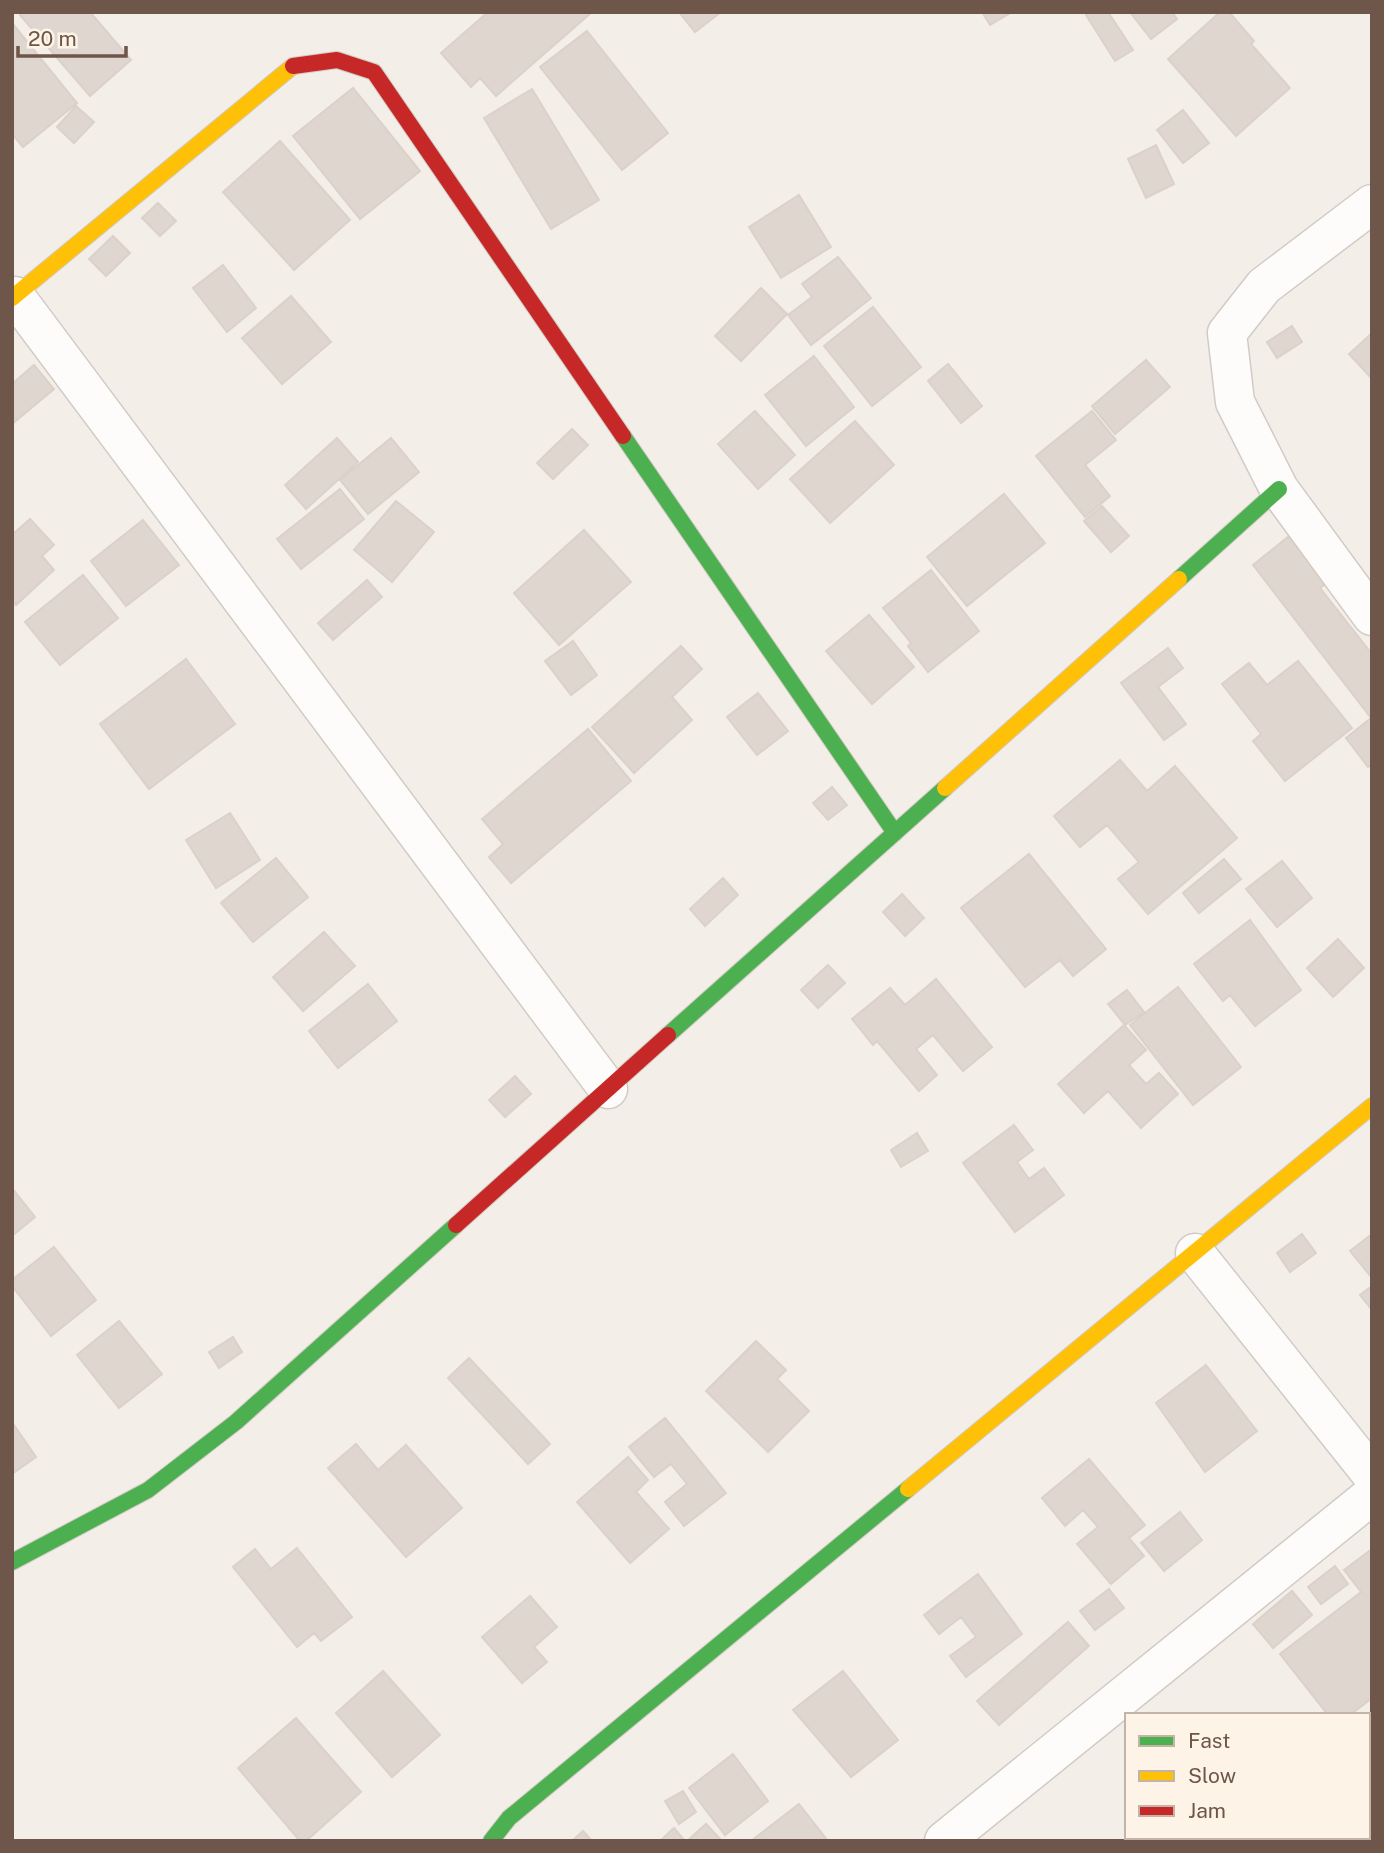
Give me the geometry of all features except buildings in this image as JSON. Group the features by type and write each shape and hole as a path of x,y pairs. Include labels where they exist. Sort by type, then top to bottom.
{"street":[{"path":"608,1089 14,297 290,67 337,60 374,72 895,833"},
{"path":"1372,204 1264,286 1227,333 1235,402 1279,489 1372,616"},
{"path":"12,1562 148,1490 236,1422 1279,489"},
{"path":"491,1841 509,1818 1372,1106"},
{"path":"1195,1253 1372,1475"},
{"path":"944,1841 1372,1495"}],"traffic: fast":[{"path":"623,436 895,833"},
{"path":"1179,579 1279,489"},
{"path":"668,1035 945,788"},
{"path":"12,1562 148,1490 236,1422 456,1225"},
{"path":"491,1841 509,1818 908,1489"}],"traffic: slow":[{"path":"12,298 293,66"},
{"path":"945,788 1179,579"},
{"path":"908,1489 1372,1106"}],"traffic: jam":[{"path":"293,66 337,60 374,72 623,436"},
{"path":"456,1225 668,1035"}]}
